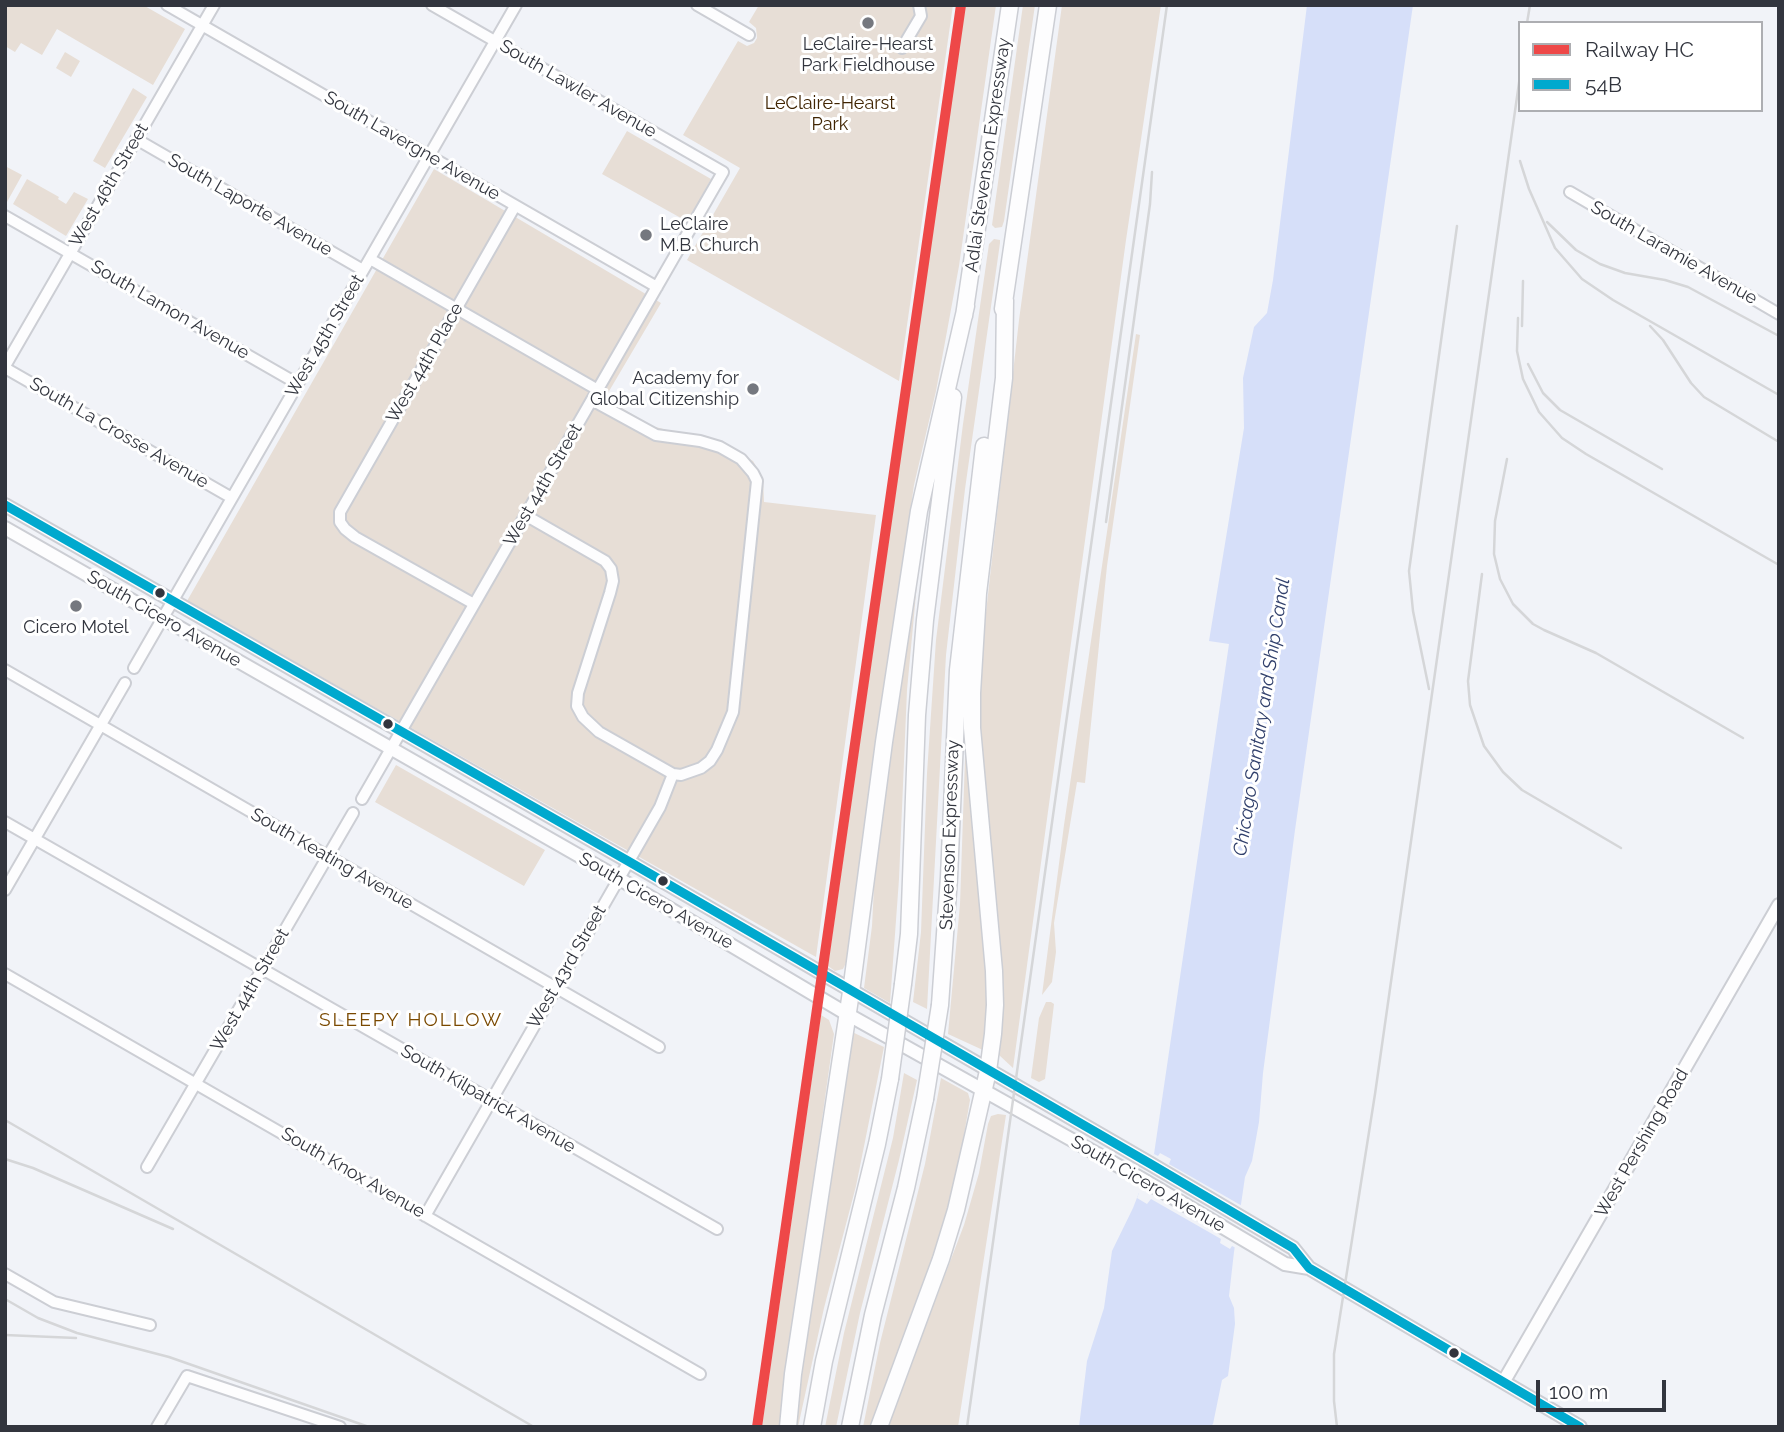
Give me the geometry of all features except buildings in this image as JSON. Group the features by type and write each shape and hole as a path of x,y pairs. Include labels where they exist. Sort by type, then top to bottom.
{"highway":[{"name":"Adlai Stevenson Expressway","path":"966,306 1010,5"},
{"name":"Stevenson Expressway","path":"850,1427 873,1315 906,1188 925,1099 940,1005 949,877 958,670 973,530 1048,5"},
{"path":"879,1427 944,1250 956,1210 988,1071 995,982 972,728 972,693 978,593 1004,378 1005,300"},
{"name":"Stevenson Expressway","path":"812,1427 824,1361 877,1144 890,1079 909,923 915,752 925,620 966,306"},
{"path":"788,1427 793,1374 851,992 884,742 919,511 966,306"}],"main road":[{"name":"South Cicero Avenue","path":"5,505 628,861 1250,1222 1293,1248 1309,1268"},
{"name":"South Cicero Avenue","path":"5,528 618,878 983,1092 1140,1178 1285,1264 1309,1268 1580,1427"},
{"name":"West Pershing Road","path":"1504,1381 1779,905"}],"street":[{"name":"South Lavergne Avenue","path":"167,5 657,287"},
{"name":"West 46th Street","path":"5,367 214,5"},
{"name":"South Lawler Avenue","path":"432,5 723,172"},
{"name":"West 45th Street","path":"134,668 516,5"},
{"path":"697,5 746,33"},
{"path":"902,48 921,16 919,5"},
{"name":"South Laporte Avenue","path":"136,139 363,270"},
{"name":"West 44th Street","path":"362,799 723,172"},
{"name":"South Laramie Avenue","path":"1570,192 1779,314"},
{"name":"West 44th Place","path":"474,604 355,537 340,522 340,512 515,206"},
{"name":"South Lamon Avenue","path":"5,216 298,384"},
{"path":"370,259 456,309 656,435 710,443 741,459 753,473 758,490 733,712 710,761 691,773 673,775 598,732 583,717 577,706 578,693 610,593 613,581 611,569 605,561 526,515"},
{"name":"South La Crosse Avenue","path":"5,367 232,498"},
{"name":"South Keating Avenue","path":"5,670 659,1047"},
{"path":"5,890 125,683"},
{"name":"West 43rd Street","path":"425,1216 660,807 673,775"},
{"name":"West 44th Street","path":"147,1167 353,813"},
{"name":"South Kilpatrick Avenue","path":"5,822 717,1229"},
{"name":"South Knox Avenue","path":"5,974 197,1082 699,1374"},
{"path":"5,1274 54,1302 150,1325"},
{"path":"158,1427 187,1376 340,1427"}],"green space":[{"path":"5,5 143,5 185,29 153,85 57,29 42,55 21,43 15,52 5,46"},
{"name":"LeClaire-Hearst Park","path":"759,5 953,5 899,381 687,260 740,168 683,135 738,41 747,46 757,38 756,28 749,22"},
{"path":"965,5 996,5 959,266 936,391 914,485 847,961 843,969 835,971 828,966"},
{"path":"1023,5 1035,5 1004,221 1002,227 995,228 992,225"},
{"path":"1062,5 1161,5 1126,240 1013,1068 999,1055 1003,1001 978,732 978,683 1019,320"},
{"path":"65,52 80,61 71,77 56,68"},
{"path":"133,88 147,97 105,168 93,161"},
{"path":"627,131 711,179 688,222 602,174"},
{"path":"5,166 22,175 7,202 5,201"},
{"path":"434,169 661,303 605,398 652,426 678,433 707,436 753,461 763,478 764,502 876,515 816,957 187,601"},
{"path":"27,179 59,197 58,199 66,204 74,192 88,199 66,236 13,204"},
{"path":"994,239 1000,240 1000,243 965,489 946,655 927,1009 913,1002 921,932 927,773 936,640 989,244"},
{"path":"1136,334 1140,335 1107,566 1085,783 1077,782 1054,923 1056,952 1052,982 1042,995 1064,825"},
{"path":"921,541 907,690 899,879 890,1003 864,988 872,926 884,773"},
{"path":"966,729 989,984 985,1051 948,1034 960,904"},
{"path":"396,765 545,850 524,886 375,802"},
{"path":"1046,1002 1054,1004 1045,1079 1039,1082 1031,1078 1039,1018"},
{"path":"821,1015 829,1020 834,1034 803,1255 783,1427 762,1427"},
{"path":"850,1031 884,1047 856,1186 824,1308 798,1427 795,1427 802,1354"},
{"path":"904,1073 917,1080 860,1313 836,1427 825,1427 844,1333 893,1138"},
{"path":"941,1078 968,1093 970,1100 956,1181 930,1273 871,1427 863,1427 880,1343 925,1164"},
{"path":"1006,1115 958,1427 887,1427 964,1225 979,1173 988,1124 991,1116"}],"water":[{"name":"Chicago Sanitary and Ship Canal","path":"1307,5 1413,5 1295,830 1259,1122 1252,1161 1245,1177 1234,1252 1229,1296 1234,1308 1235,1324 1228,1376 1222,1380 1213,1424 1210,1427 1079,1427 1087,1361 1104,1308 1112,1251 1133,1208 1154,1154 1229,644 1209,641 1244,428 1243,378 1254,327 1267,313 1273,280"}],"pier":[{"path":"1160,1153 1171,1159 1169,1164 1244,1207 1236,1248 1232,1246 1230,1249 1220,1243 1221,1239 1151,1199 1147,1204 1137,1198 1137,1183 1154,1154 1158,1156"}],"railway":[{"path":"967,1427 1167,5"},
{"path":"1527,21 1530,5"},
{"path":"1337,1427 1334,1354 1375,1094 1518,90"},
{"path":"1520,161 1529,189 1555,248 1582,279 1613,300 1779,395"},
{"path":"1106,522 1150,204 1152,172"},
{"path":"1547,222 1576,250 1600,264 1625,273 1688,287 1779,336"},
{"path":"1429,689 1413,611 1409,571 1457,226"},
{"path":"1522,326 1523,281"},
{"path":"1518,318 1517,351 1523,379 1539,412 1562,438 1779,565"},
{"path":"1650,326 1704,397 1779,442"},
{"path":"1528,364 1543,393 1560,410 1662,469"},
{"path":"1507,459 1495,521 1494,554 1500,579 1513,604 1533,624 1596,653 1743,738"},
{"path":"1482,574 1468,681 1470,705 1484,746 1503,772 1522,790 1621,848"},
{"path":"5,1120 534,1427"},
{"path":"5,1159 33,1168 173,1229"},
{"path":"5,1299 38,1318 77,1333 169,1357 369,1427"},
{"path":"5,1335 76,1338"}],"rail line":[{"name":"HC","path":"757,1427 961,5"}],"transit line":[{"name":"54B","path":"5,505 1149,1163 1293,1248 1309,1268 1580,1427"}],"place":[{"name":"LeClaire-Hearst Park Fieldhouse","path":"868,23"},
{"name":"LeClaire M.B. Church","path":"646,235"},
{"name":"Academy for Global Citizenship","path":"753,389"},
{"name":"Cicero Motel","path":"76,606"}],"district":[{"name":"SLEEPY HOLLOW","path":"411,1020"}]}
